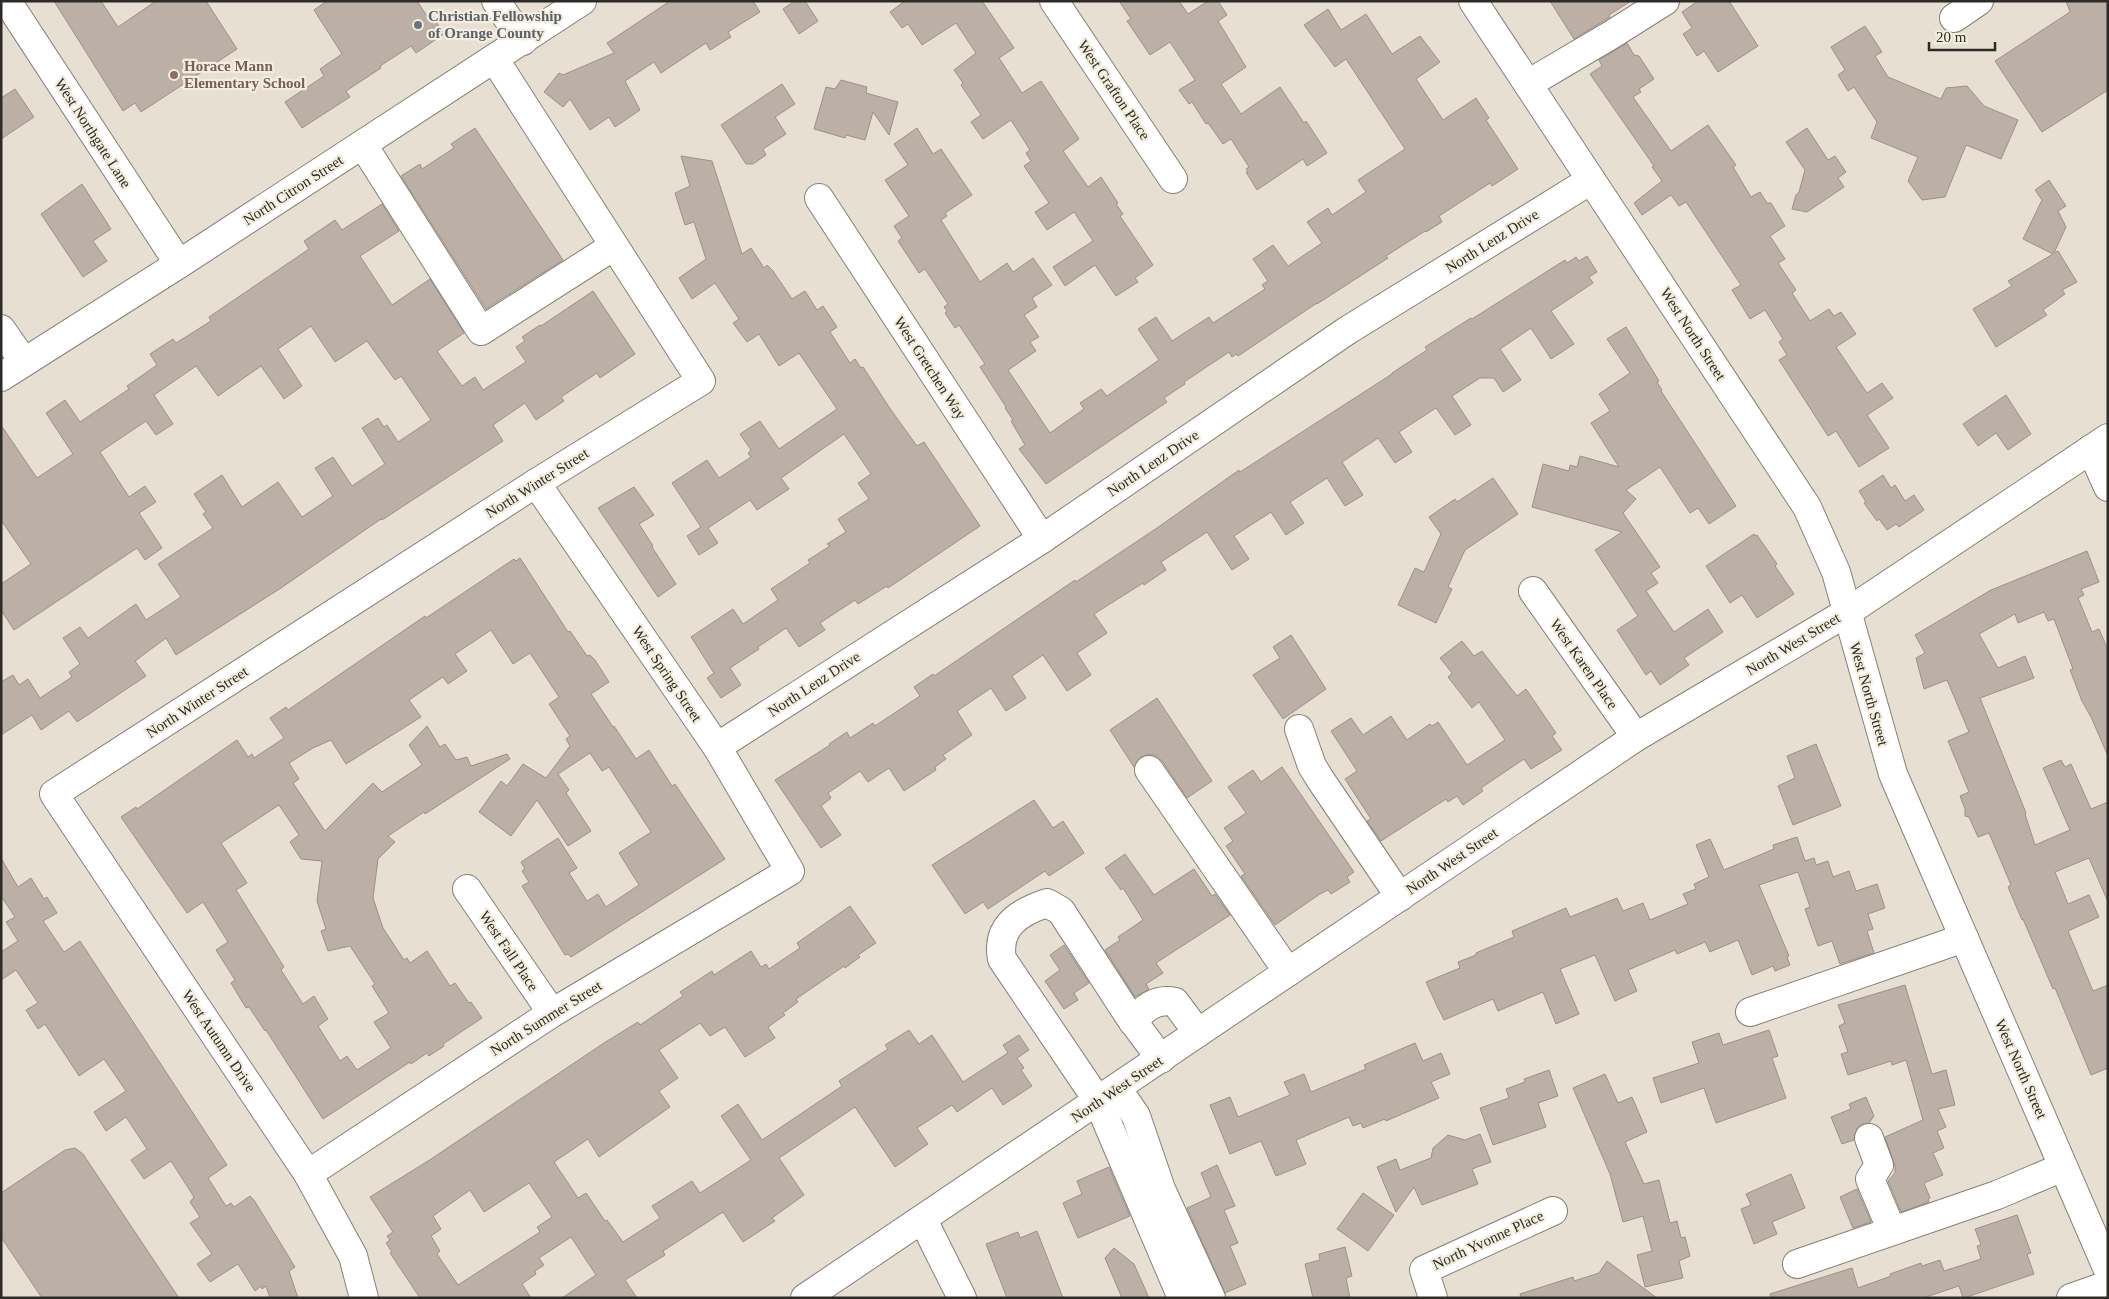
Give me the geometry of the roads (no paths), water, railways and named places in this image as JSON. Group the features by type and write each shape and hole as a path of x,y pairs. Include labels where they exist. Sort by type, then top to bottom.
{"street":[{"name":"West Northgate Lane","path":"8,1 179,264"},
{"path":"496,1 523,41"},
{"name":"North Citron Street","path":"1,377 495,60 582,1"},
{"name":"West Grafton Place","path":"1054,1 1173,179"},
{"name":"West North Street","path":"1473,1 1807,507 1836,572 1892,774 2108,1270"},
{"path":"1528,84 1612,35 1665,1"},
{"path":"1954,18 1980,1"},
{"name":"North Winter Street","path":"54,794 536,483 701,381 495,60"},
{"path":"363,145 481,331 614,246"},
{"name":"North Lenz Drive","path":"717,747 1042,539 1348,330 1591,180"},
{"name":"West Gretchen Way","path":"819,198 1042,539"},
{"path":"1,329 24,362"},
{"path":"2099,444 2108,487"},
{"name":"North West Street","path":"805,1298 1636,737 1846,613 2099,444"},
{"name":"West Spring Street","path":"536,483 717,747 790,871"},
{"name":"West Karen Place","path":"1533,591 1636,737"},
{"path":"1299,729 1316,773 1400,897"},
{"path":"1149,770 1288,972"},
{"name":"West Autumn Drive","path":"54,794 308,1174 353,1256 364,1298"},
{"name":"North Summer Street","path":"308,1174 552,1013 790,871"},
{"name":"West Fall Place","path":"467,889 552,1013"},
{"path":"1161,1059 1133,1022 1062,911 1047,903 1026,910 1009,925 999,946 1002,959 1107,1095 1136,1116 1161,1189 1211,1298"},
{"path":"1750,1012 1964,938"},
{"path":"1133,1022 1145,1008 1164,1000 1174,1002 1198,1033"},
{"path":"1107,1095 1182,1298"},
{"path":"1869,1138 1879,1165 1870,1179 1892,1231"},
{"path":"1796,1264 1996,1195 2063,1167"},
{"name":"North Yvonne Place","path":"1433,1298 1424,1270 1553,1211"},
{"path":"923,1220 962,1298"},
{"path":"2071,1298 2108,1285"}],"place":[{"name":"Christian Fellowship of Orange County","path":"418,25"},
{"name":"Horace Mann Elementary School","path":"174,75"}]}
